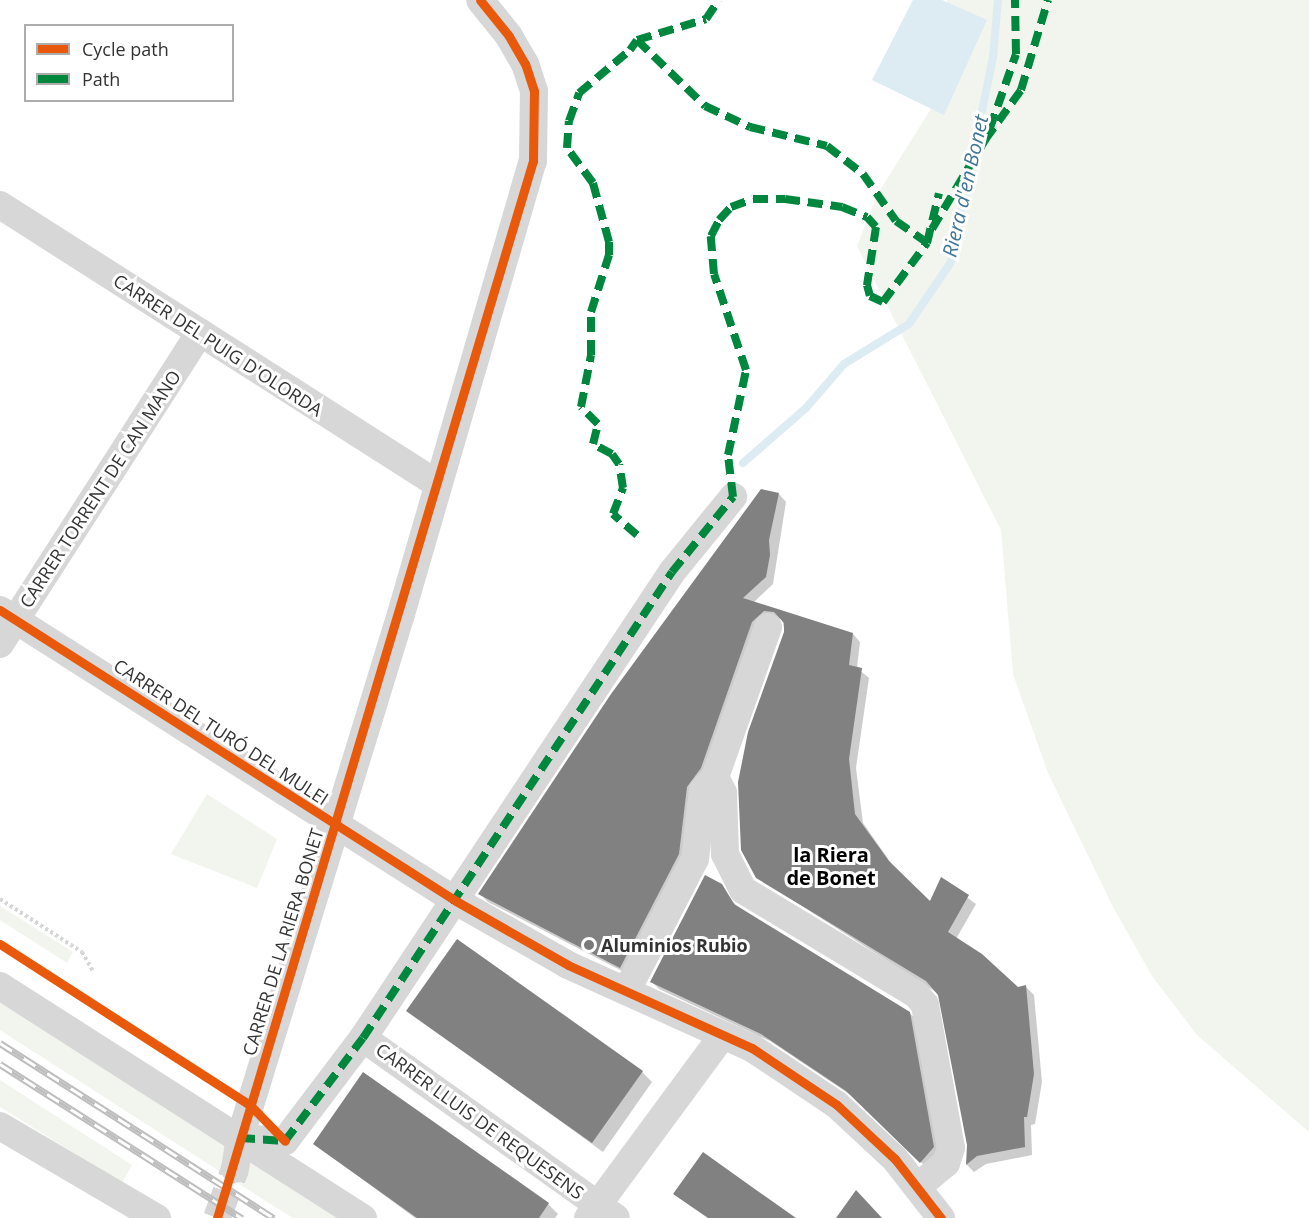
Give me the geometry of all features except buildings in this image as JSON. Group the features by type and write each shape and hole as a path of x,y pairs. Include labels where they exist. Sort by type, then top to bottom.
{"street":[{"name":"CARRER DE LA RIERA BONET","path":"235,1169 240,1138 336,826 533,161 534,91 525,64 499,22 480,0"},
{"name":"CARRER DEL PUIG D'OLORDA","path":"0,205 436,483"},
{"name":"CARRER TORRENT DE CAN MANO","path":"0,644 8,615 200,333"},
{"path":"240,1138 285,1141 363,1038 672,572 733,497"},
{"name":"CARRER DEL TURÓ DEL MULEI","path":"8,615 336,826 456,900 568,965 752,1048 837,1105 919,1186 941,1218"},
{"path":"627,990 695,859 704,790 715,777 768,627"},
{"path":"715,777 723,793 725,854 743,890 917,995 925,1005 951,1148 946,1163 919,1186"},
{"path":"0,986 363,1218"},
{"path":"600,1214 723,1035"},
{"name":"CARRER LLUIS DE REQUESENS","path":"363,1038 600,1214"},
{"path":"0,1126 157,1218"}],"path":[{"path":"0,899 82,952 93,971"}],"shaded area":[{"path":"913,0 942,0 987,20 944,115 872,80"},
{"path":"947,0 1309,0 1309,1132 1197,1035 1152,976 1113,907 1048,773 1013,674 1001,530 857,246 877,195 937,99"},
{"path":"207,794 277,839 257,888 171,854"},
{"path":"0,906 73,952 67,963 0,920"},
{"path":"0,1001 345,1218 293,1218 264,1200 0,1030"},
{"path":"0,1080 132,1165 122,1183 0,1107"}],"waterway":[{"name":"Riera d'en Bonet","path":"743,463 806,408 844,364 909,324 951,262 993,58 998,0"}],"tunnel":[{"path":"217,1218 235,1169"}],"railway":[{"path":"0,1043 274,1218"},
{"path":"0,1064 242,1218"}],"marked path":[{"path":"637,535 613,514 623,488 619,464 612,454 593,444 598,424 581,407 591,355 591,312 609,255 609,242 593,183 567,148 569,121 579,93 630,50 637,40 706,19 719,0"},
{"path":"990,128 1016,54 1015,0"},
{"path":"932,229 985,140 1021,90 1048,0"},
{"path":"637,40 705,106 750,127 827,146 863,174 896,221 927,243"},
{"path":"240,1138 285,1141 363,1038 672,572 733,497 728,455 746,370 714,274 711,236 719,220 731,207 753,199 785,199 842,207 867,217 876,227 867,285 870,296 883,302 927,243 939,193"}],"cycle path":[{"path":"217,1218 533,161 534,91 525,64 509,36 480,0"},
{"path":"0,610 456,901 568,965 752,1048 837,1105 895,1159 941,1218"},
{"path":"0,944 250,1105 285,1141"}],"place":[{"name":"Aluminios Rubio","path":"589,945"}],"district":[{"name":"la Riera de Bonet","path":"831,866"}]}
